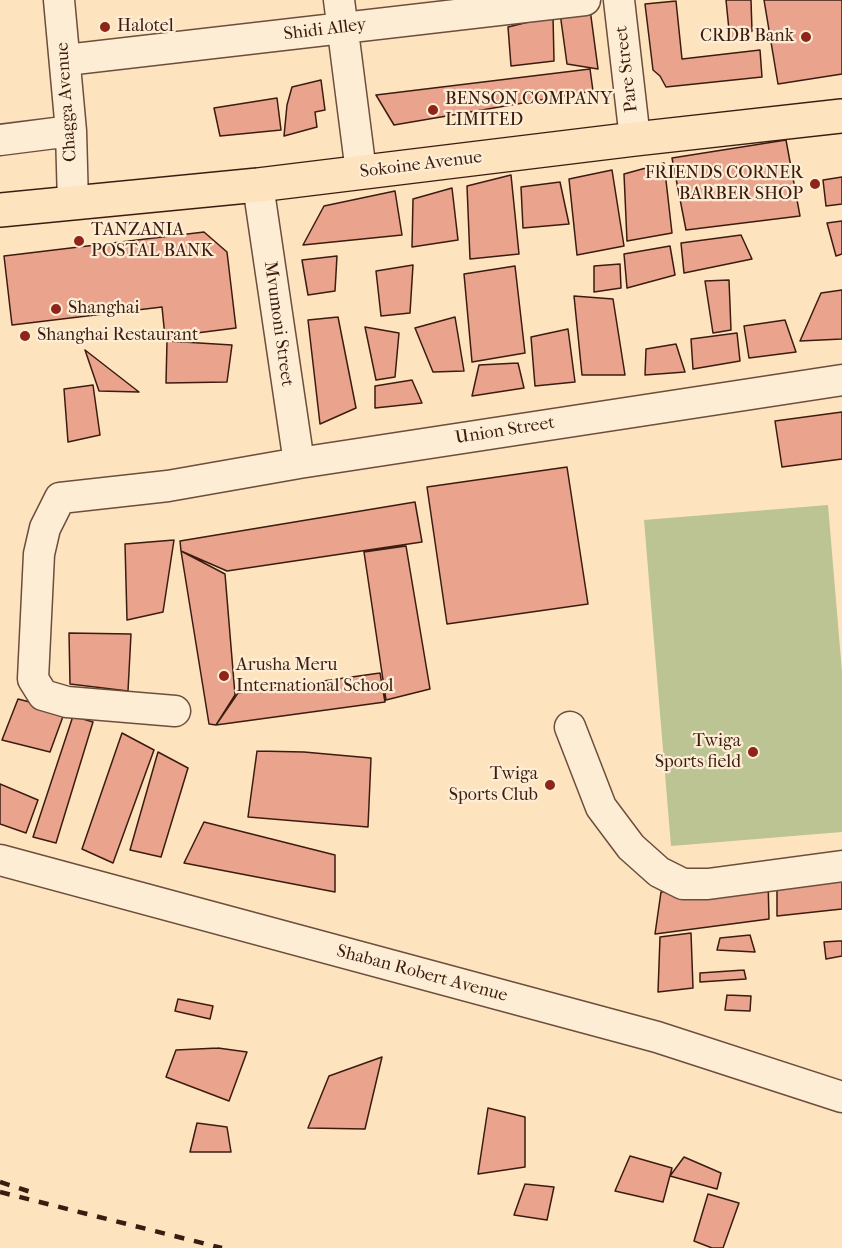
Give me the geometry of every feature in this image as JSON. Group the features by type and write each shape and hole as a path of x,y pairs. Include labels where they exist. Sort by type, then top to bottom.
{"main road":[{"name":"Sokoine Avenue","path":"0,210 258,185 635,138 842,116"}],"street":[{"name":"Chagga Avenue","path":"59,0 71,131 73,204"},
{"name":"Shidi Alley","path":"66,60 340,14 585,0"},
{"name":"Pare Street","path":"619,0 635,138"},
{"path":"340,14 361,172"},
{"path":"0,140 71,131"},
{"name":"Mvumoni Street","path":"258,185 299,463"},
{"name":"Union Street","path":"175,711 67,702 44,695 33,679 39,554 45,528 60,498 168,486 299,463 842,380"},
{"path":"570,727 601,807 632,847 659,872 683,884 708,884 842,866"},
{"name":"Shaban Robert Avenue","path":"0,860 657,1037 842,1097"}],"green space":[{"name":"Twiga Sports field","path":"828,505 842,672 842,832 671,846 644,520"}],"building":[{"path":"726,0 751,0 752,31 730,40"},
{"name":"CRDB Bank","path":"764,0 842,0 842,74 778,84"},
{"path":"676,1 682,59 760,50 762,77 666,87 660,76 653,70 645,4"},
{"path":"590,9 598,69 567,64 560,13"},
{"path":"553,16 554,61 511,66 508,27"},
{"name":"BENSON COMPANY LIMITED","path":"590,69 593,91 394,125 376,95"},
{"path":"321,80 325,110 315,112 317,127 284,136 287,105 292,87"},
{"path":"277,98 281,130 220,136 214,108"},
{"path":"786,140 800,216 686,230 672,158"},
{"path":"664,163 672,233 627,241 624,174"},
{"path":"612,170 624,246 577,255 569,179"},
{"path":"511,175 519,254 470,259 467,186"},
{"path":"842,177 842,204 826,206 823,180"},
{"path":"560,182 569,224 523,228 521,187"},
{"path":"452,188 458,240 412,247 413,199"},
{"path":"395,191 402,235 303,245 324,206"},
{"path":"842,221 842,254 836,256 827,223"},
{"path":"204,232 227,252 236,328 165,337 162,307 12,325 4,256"},
{"path":"741,235 752,259 684,273 681,243"},
{"path":"670,246 675,275 627,288 624,254"},
{"path":"337,256 335,291 308,295 302,260"},
{"path":"620,264 621,288 594,292 594,266"},
{"path":"413,265 410,313 381,316 376,271"},
{"path":"515,266 525,353 472,362 464,274"},
{"path":"729,280 731,330 713,333 705,281"},
{"path":"842,290 842,339 800,341 821,293"},
{"path":"574,296 613,299 625,375 582,375"},
{"path":"338,317 356,408 320,424 308,320"},
{"path":"455,317 464,371 433,372 415,328"},
{"path":"785,320 796,352 749,358 744,326"},
{"path":"365,327 399,333 395,377 376,380"},
{"path":"568,329 575,382 535,386 531,337"},
{"path":"737,333 740,361 693,369 691,339"},
{"path":"167,341 232,345 227,382 166,383"},
{"path":"676,344 685,372 645,375 646,349"},
{"path":"85,350 139,392 99,391"},
{"path":"518,363 524,388 472,396 479,365"},
{"path":"412,380 422,403 375,408 375,386"},
{"path":"93,385 100,435 68,442 64,389"},
{"path":"842,412 842,459 782,467 775,421"},
{"path":"567,467 588,604 447,624 427,487"},
{"path":"415,502 422,542 227,571 181,551 180,541"},
{"path":"174,540 163,612 127,620 125,544"},
{"path":"406,546 430,689 386,700 364,552"},
{"path":"181,551 225,574 235,695 216,725 209,724"},
{"path":"69,633 131,634 128,691 70,684"},
{"path":"380,673 385,702 216,725 238,693"},
{"path":"18,699 65,711 50,752 2,740"},
{"path":"73,716 93,722 56,843 33,837"},
{"path":"122,733 154,750 113,863 82,849"},
{"path":"257,751 304,752 371,758 368,827 248,817"},
{"path":"158,752 188,768 161,857 130,850"},
{"path":"0,784 38,800 26,833 0,824"},
{"path":"204,822 335,855 335,892 184,863"},
{"path":"842,875 842,909 777,916 777,881"},
{"path":"768,879 769,919 655,934 661,892"},
{"path":"691,933 693,988 658,992 660,937"},
{"path":"750,935 755,952 717,950 720,938"},
{"path":"842,941 842,956 826,959 824,942"},
{"path":"744,970 746,979 700,982 700,973"},
{"path":"727,995 751,996 750,1011 725,1010"},
{"path":"178,999 213,1006 210,1019 175,1011"},
{"path":"218,1048 247,1052 229,1101 166,1077 176,1050"},
{"path":"382,1057 365,1129 308,1128 329,1076"},
{"path":"488,1108 525,1117 525,1167 478,1174"},
{"path":"197,1123 227,1127 231,1152 190,1152"},
{"path":"630,1156 672,1168 663,1202 615,1191"},
{"path":"684,1157 721,1173 717,1189 670,1176"},
{"path":"525,1184 554,1187 547,1220 514,1215"},
{"path":"708,1194 739,1203 723,1248 712,1248 694,1241"}],"railway":[{"path":"0,1182 37,1194"},
{"path":"0,1192 222,1248"}],"place":[{"name":"Halotel","path":"105,27"},
{"name":"CRDB Bank","path":"806,37"},
{"name":"BENSON COMPANY LIMITED","path":"433,110"},
{"name":"FRIENDS CORNER BARBER SHOP","path":"815,184"},
{"name":"TANZANIA POSTAL BANK","path":"79,241"},
{"name":"Shanghai","path":"56,309"},
{"name":"Shanghai Restaurant","path":"25,336"},
{"name":"Arusha Meru International School","path":"224,676"},
{"name":"Twiga Sports field","path":"753,752"},
{"name":"Twiga Sports Club","path":"550,785"}]}
